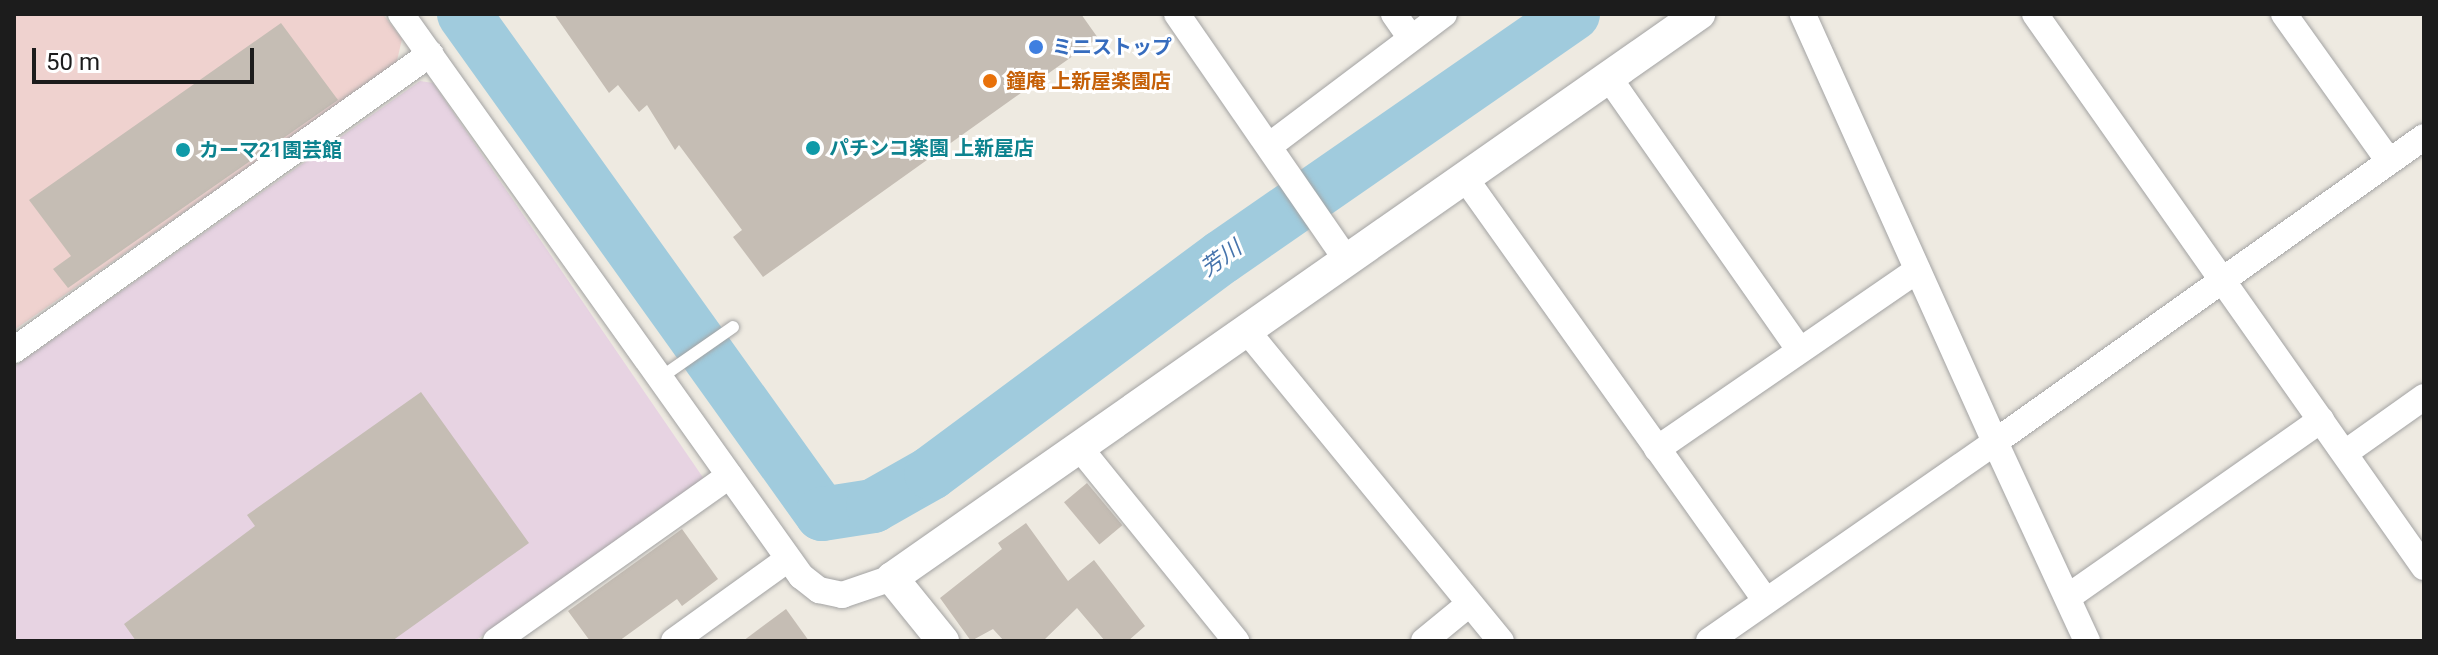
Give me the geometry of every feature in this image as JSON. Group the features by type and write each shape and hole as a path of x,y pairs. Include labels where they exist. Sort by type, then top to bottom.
{"street":[{"path":"401,14 667,373 729,476 788,559 811,585 829,594 863,592 892,578 1247,331 1341,251 1465,178 1699,14"},
{"path":"1177,14 1341,251"},
{"path":"1394,14 1410,37"},
{"path":"1276,156 1410,37 1444,14"},
{"path":"1803,14 2087,641"},
{"path":"2035,14 2424,567"},
{"path":"2284,14 2389,161"},
{"path":"14,350 430,54"},
{"path":"1609,78 1798,348"},
{"path":"1709,641 2424,137"},
{"path":"1465,178 1766,601"},
{"path":"1657,449 1798,348 1917,270"},
{"path":"1247,331 1501,641"},
{"path":"2345,453 2424,397"},
{"path":"2068,597 2321,420"},
{"path":"1079,447 1236,641"},
{"path":"496,641 729,476"},
{"path":"674,641 788,559"},
{"path":"892,578 943,641"},
{"path":"1424,641 1469,604"}],"lane":[{"path":"667,373 733,327"}],"shaded area":[{"path":"14,14 383,14 402,39 396,65 14,330"},
{"path":"420,81 433,83 704,479 475,641 18,641 14,635 14,367"}],"building":[{"name":"パチンコ楽園 上新屋店","path":"554,14 1081,14 1098,38 763,277 733,237 742,230 679,145 675,150 647,105 639,112 618,85 609,93"},
{"name":"カーマ21園芸館","path":"281,23 338,100 68,288 53,269 71,256 29,200"},
{"path":"421,392 529,543 392,641 136,641 124,624 255,526 247,515"},
{"path":"1087,483 1122,525 1099,544 1064,502"},
{"path":"1026,523 1068,581 1094,560 1145,626 1128,641 1105,641 1077,608 1043,641 1004,641 993,629 971,641 940,598 1002,549 998,543"},
{"path":"682,529 718,579 682,606 677,599 619,641 590,641 568,611"},
{"path":"786,609 809,641 743,641"}],"waterway":[{"name":"芳川","path":"464,14 822,514 873,506 931,473 1222,257 1573,14"}],"place":[{"name":"ミニストップ","path":"1036,47"},
{"name":"鐘庵 上新屋楽園店","path":"990,81"},
{"name":"パチンコ楽園 上新屋店","path":"813,148"},
{"name":"カーマ21園芸館","path":"183,150"}]}
